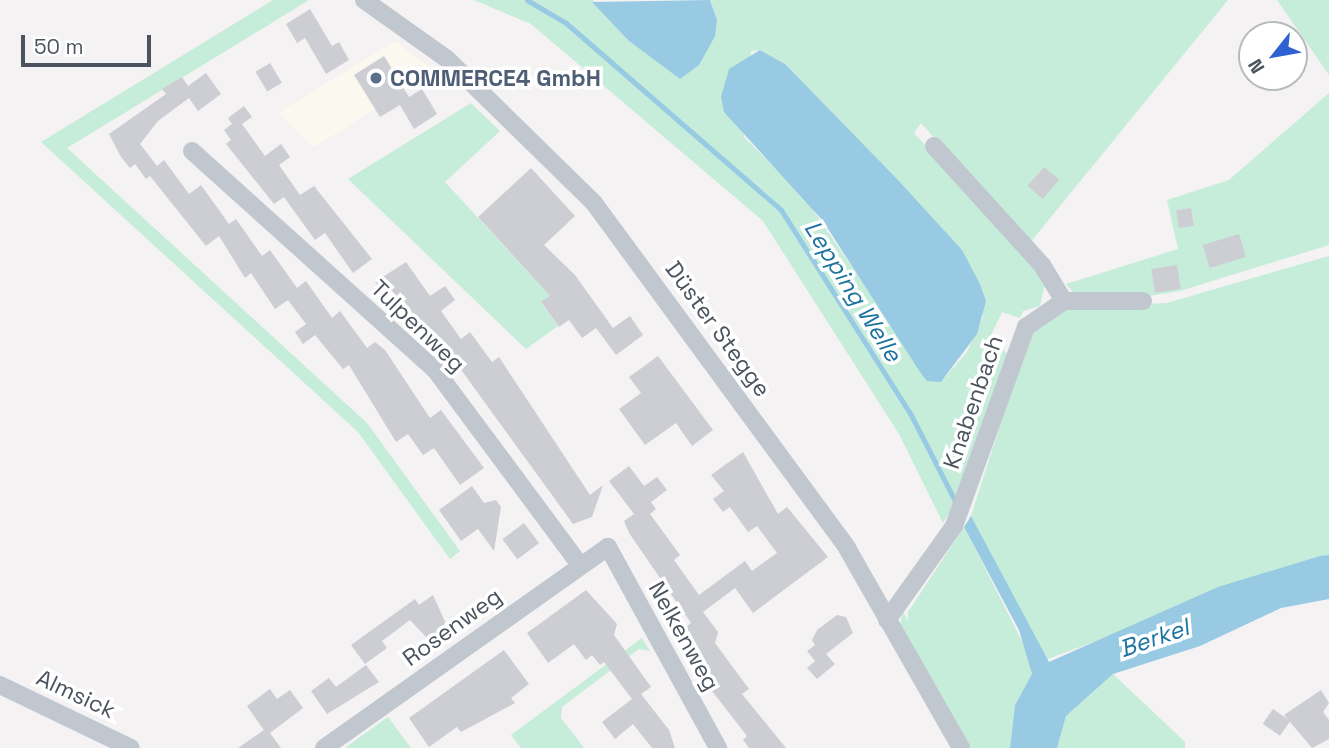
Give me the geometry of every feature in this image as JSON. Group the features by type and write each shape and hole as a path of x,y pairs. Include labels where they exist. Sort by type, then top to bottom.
{"street":[{"name":"Düster Stegge","path":"364,0 456,67 594,203 847,548 961,748"},
{"path":"934,146 1042,265 1064,301 1143,301"},
{"name":"Tulpenweg","path":"192,150 436,371 580,565"},
{"name":"Knabenbach","path":"887,620 954,526 968,494 1026,327 1064,301"},
{"name":"Rosenweg","path":"324,748 608,547"},
{"name":"Nelkenweg","path":"608,547 718,748"},
{"name":"Almsick","path":"0,685 131,748"}],"shaded area":[{"path":"395,41 435,72 314,147 278,113"}],"green space":[{"path":"273,0 309,0 67,148 367,423 460,551 450,559 358,432 41,142"},
{"path":"474,0 593,0 629,41 680,79 717,20 710,0 1228,0 1029,244 921,123 914,133 1041,270 1045,284 1040,306 1023,311 1020,318 1002,312 991,335 1008,355 960,496 943,523 899,434 763,221 531,24","holes":["761,50 785,64 962,250 983,317 967,352 941,382 895,330 802,194 744,137 751,51"]},
{"path":"1277,0 1329,0 1329,75 1308,45 1308,21 1292,21"},
{"path":"1329,93 1329,245 1180,291 1143,297 1076,296 1066,284 1178,249 1167,200 1229,180"},
{"path":"471,103 500,131 445,182 550,296 541,303 558,326 526,349 348,179"},
{"path":"1329,256 1329,555 1045,660 971,516 1032,326 1067,307 1167,303"},
{"path":"964,527 1028,653 1032,675 1015,705 1010,748 967,748 900,628 902,610 908,621 908,612"},
{"path":"642,638 650,651 639,649 562,707 561,718 584,748 521,748 511,735"},
{"path":"1113,674 1185,742 1185,748 1057,748 1066,716"},
{"path":"388,717 411,748 345,748 349,745"}],"water":[{"path":"710,0 717,20 715,36 699,65 680,79 629,41 592,2"},
{"path":"760,50 785,64 962,250 986,301 977,334 941,382 927,381 823,221 724,112 721,97 729,69"},
{"name":"Berkel","path":"971,516 1049,662 1218,587 1329,555 1329,599 1281,608 1200,646 1113,674 1066,716 1057,748 1010,748 1015,705 1032,674 1019,630 964,527"}],"building":[{"path":"310,9 332,46 339,42 349,60 326,74 305,38 297,43 286,24"},
{"path":"384,56 409,97 422,89 437,114 414,129 400,105 380,117 354,75"},
{"path":"270,63 282,83 267,91 255,72"},
{"path":"206,73 221,94 198,111 189,98 158,121 140,144 157,166 164,160 189,194 201,185 229,224 236,219 262,256 270,250 297,288 306,281 332,318 340,311 367,348 375,342 385,350 430,418 441,410 484,468 460,485 434,448 423,455 408,434 396,442 349,365 343,369 315,335 303,344 295,332 306,324 288,300 275,309 251,273 245,278 219,236 206,246 150,176 146,179 135,164 130,168 121,157 109,134 166,94 162,89 182,77 188,86"},
{"path":"244,106 252,117 242,124 265,156 281,144 290,157 279,165 300,195 314,186 372,259 353,273 325,233 315,240 284,197 274,204 226,144 231,140 224,130 232,124 228,118"},
{"path":"1044,167 1059,180 1043,199 1028,186"},
{"path":"531,168 575,216 544,245 575,275 613,328 630,316 643,335 616,355 596,328 582,338 569,320 559,327 541,302 550,296 478,217"},
{"path":"1191,208 1194,226 1179,228 1176,210"},
{"path":"1239,234 1246,257 1210,268 1203,245"},
{"path":"406,262 430,296 445,286 455,300 441,311 461,339 470,332 492,362 499,357 590,495 603,485 592,517 573,524 441,342 436,345 404,301 396,306 375,282"},
{"path":"1177,265 1181,289 1155,293 1151,269"},
{"path":"658,356 713,430 692,446 676,423 645,445 619,409 641,393 629,377"},
{"path":"743,452 778,514 787,507 828,557 753,613 735,588 703,612 718,632 715,643 749,689 742,694 786,748 749,748 743,740 747,736 712,691 716,687 695,659 700,655 681,631 691,623 629,533 624,521 634,514 609,481 629,466 644,486 657,477 667,490 651,502 656,509 650,514 680,555 674,560 699,595 745,561 752,571 777,553 757,526 748,532 730,507 723,512 713,499 724,491 711,475"},
{"path":"472,486 484,503 496,500 501,507 494,551 478,529 461,541 439,510"},
{"path":"524,523 539,543 517,559 502,539"},
{"path":"586,590 617,624 614,635 651,687 641,694 669,730 675,748 652,748 633,724 615,739 602,722 632,699 604,662 600,665 592,655 586,660 574,644 548,663 527,633"},
{"path":"433,595 447,626 429,640 410,620 382,641 387,648 365,664 351,645 415,599 419,605"},
{"path":"837,615 846,617 853,633 826,654 835,664 817,679 807,668 815,661 807,651 815,645 812,640 817,630"},
{"path":"504,650 529,684 511,698 515,703 461,732 457,727 429,747 409,718"},
{"path":"366,665 379,682 327,714 311,691 329,678 336,687"},
{"path":"270,689 277,699 290,690 303,708 270,733 281,748 238,748 264,730 247,706"},
{"path":"1321,690 1329,703 1323,712 1329,720 1329,739 1312,748 1284,715"},
{"path":"1273,709 1290,721 1280,736 1263,724"}],"waterway":[{"name":"Lepping Welle","path":"527,0 566,23 781,210 910,413 956,503"}],"place":[{"name":"COMMERCE4 GmbH","path":"376,78"}]}
